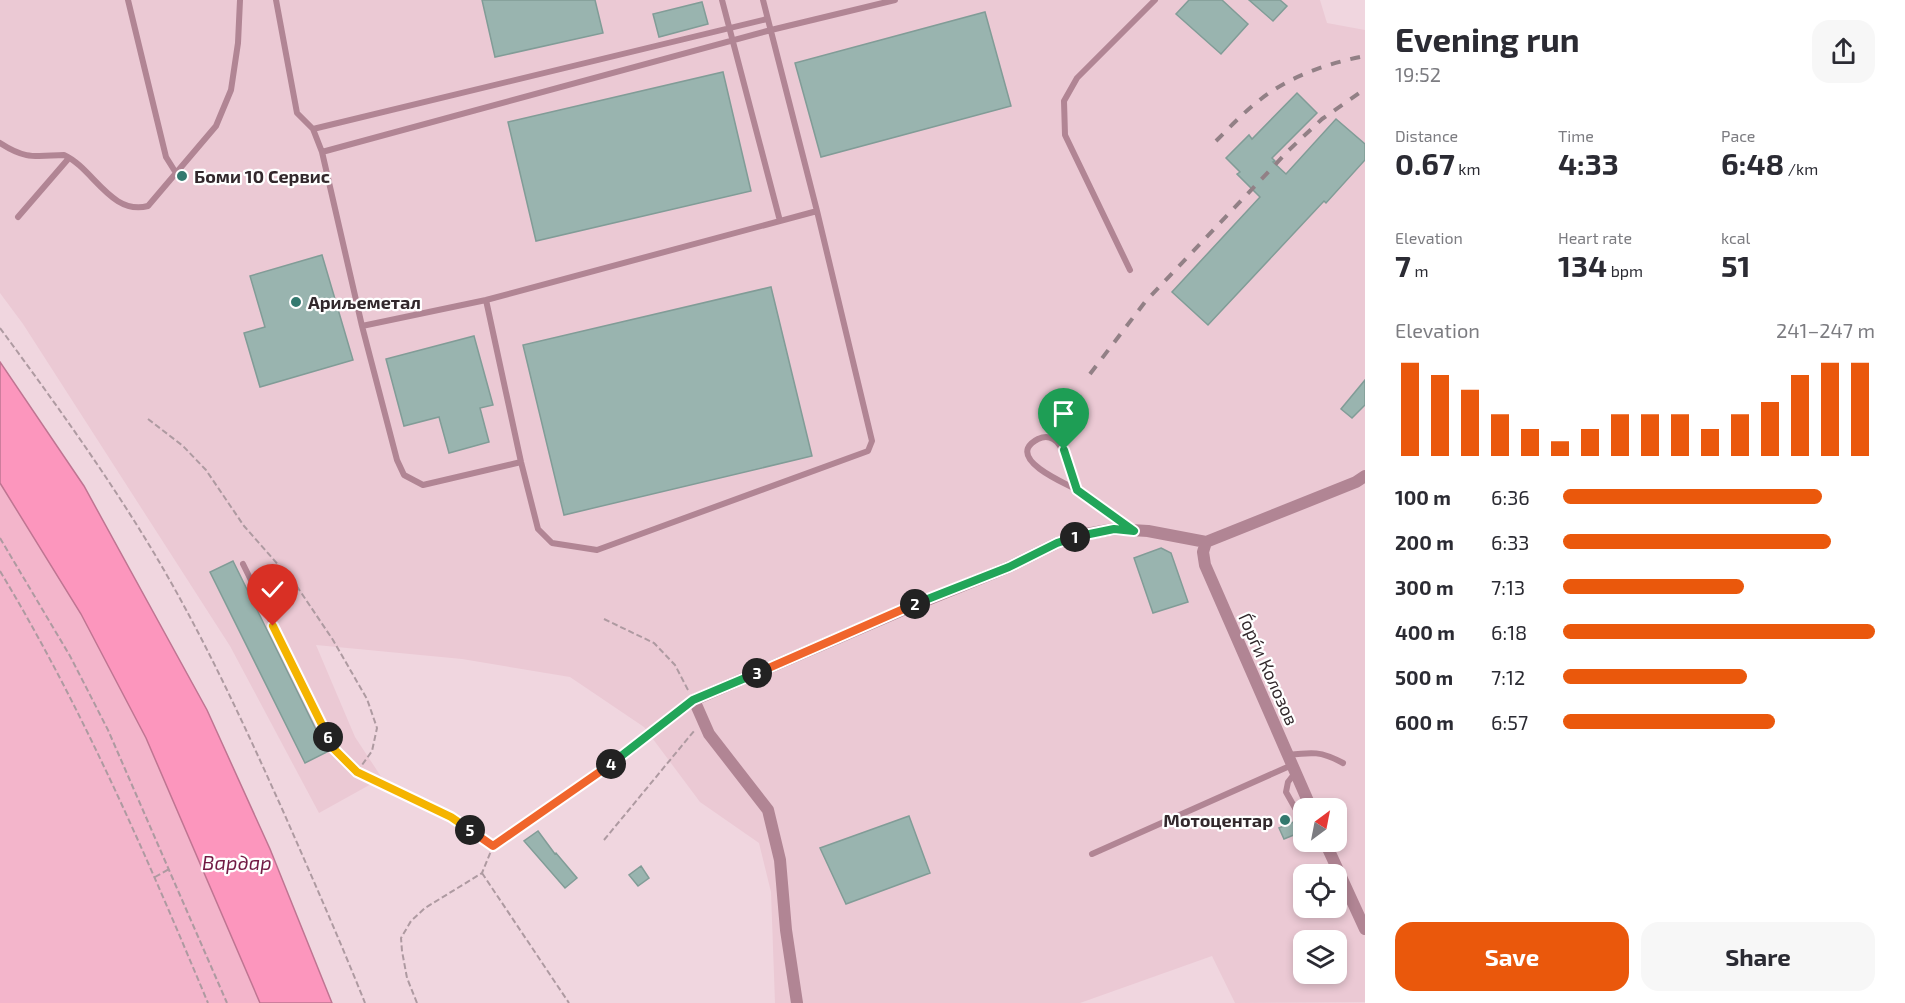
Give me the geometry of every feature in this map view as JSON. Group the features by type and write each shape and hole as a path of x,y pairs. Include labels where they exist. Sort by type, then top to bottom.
{"street":[{"path":"797,1003 786,930 780,861 768,810 709,734 693,700 904,609 1009,567 1057,543 1086,534 1114,529 1206,542 1356,482 1365,476"},
{"name":"Ѓорѓи Колозов","path":"1206,542 1203,552 1205,565 1306,798"},
{"path":"1330,852 1365,929"}],"lane":[{"path":"128,0 166,157 176,173"},
{"path":"0,143 15,153 36,158 64,155 116,201 134,208 148,206 216,126 231,90 238,43 240,0"},
{"path":"276,0 297,113 313,129 322,152 362,326 397,460 404,475 423,485 521,462"},
{"path":"722,0 780,221"},
{"path":"486,300 538,529 552,543 597,550 868,451 872,441 764,0"},
{"path":"322,152 771,30 895,0"},
{"path":"1130,270 1065,135 1064,100 1077,78 1155,0"},
{"path":"313,129 767,19"},
{"path":"18,217 69,158"},
{"path":"362,326 486,300 817,211"},
{"path":"1077,490 1064,450 1048,437 1039,438 1031,444 1027,451 1028,458 1033,465 1077,490 1134,531"},
{"path":"243,564 334,749"},
{"path":"1092,854 1316,752 1326,754 1343,763"},
{"path":"1291,764 1286,792 1293,804"}],"path":[{"path":"0,328 51,398 144,538 198,631 250,738 365,1003"},
{"path":"148,419 183,446 206,470 244,526 296,585 333,640 367,699 376,728 372,751 357,772"},
{"path":"0,538 70,656 108,730 228,1003"},
{"path":"0,572 39,637 106,768 208,1003"},
{"path":"417,1003 407,978 401,938 411,921 425,908 482,873 493,846 596,776 693,700 675,665 654,643 604,619"},
{"path":"604,840 694,731"},
{"path":"334,749 357,772 451,817 493,846"},
{"path":"155,877 168,869"},
{"path":"482,873 569,1003"}],"shaded area":[{"path":"0,0 1320,0 1327,23 1365,30 1365,1002 1235,1003 1212,956 1080,1003 775,1003 771,892 759,843 700,802 644,727 570,677 462,659 316,645 355,737 382,778 319,813 230,646 23,324 0,293"},
{"path":"0,483 81,614 146,738 260,1003 0,1003"}],"water":[{"name":"Вардар","path":"0,362 84,486 207,710 270,849 332,1003 260,1003 146,738 81,614 0,483"}],"building":[{"path":"482,0 595,0 603,33 495,57"},
{"path":"1189,0 1222,0 1248,24 1221,54 1176,14"},
{"path":"1249,0 1280,0 1287,6 1273,21"},
{"path":"702,2 708,24 659,37 653,14"},
{"path":"985,12 1011,106 821,157 795,63"},
{"path":"723,72 751,191 536,241 508,122"},
{"path":"1297,93 1317,113 1272,158 1275,161 1273,162 1286,174 1336,119 1365,144 1365,160 1208,325 1172,292 1260,197 1237,174 1240,172 1226,158 1249,135 1252,139"},
{"name":"Ариљеметал","path":"322,255 353,360 260,387 244,333 265,327 250,276"},
{"path":"771,287 812,456 564,515 523,345"},
{"path":"474,336 493,405 480,408 489,442 449,453 439,417 404,426 386,359"},
{"path":"1365,380 1365,405 1352,418 1341,409"},
{"path":"1161,548 1171,553 1188,602 1153,613 1134,558"},
{"path":"233,561 327,752 305,763 210,572"},
{"path":"909,816 930,873 846,904 820,848"},
{"path":"1293,822 1293,835 1284,839 1279,828"},
{"path":"538,831 577,878 565,888 524,841"},
{"path":"641,866 649,878 638,886 629,875"}],"railway":[{"path":"1216,141 1255,104 1284,84 1338,62 1365,56"},
{"path":"1090,374 1145,302 1289,150 1322,119 1365,89"}],"place":[{"name":"Боми 10 Сервис","path":"182,176"},
{"name":"Ариљеметал","path":"296,302"},
{"name":"Мотоцентар","path":"1285,820"}],"route":[{"path":"273,626 334,749 357,772 451,817 493,846 596,776 693,700 904,609 1009,567 1057,543 1086,534 1114,529 1134,531 1077,490 1064,450"}]}
